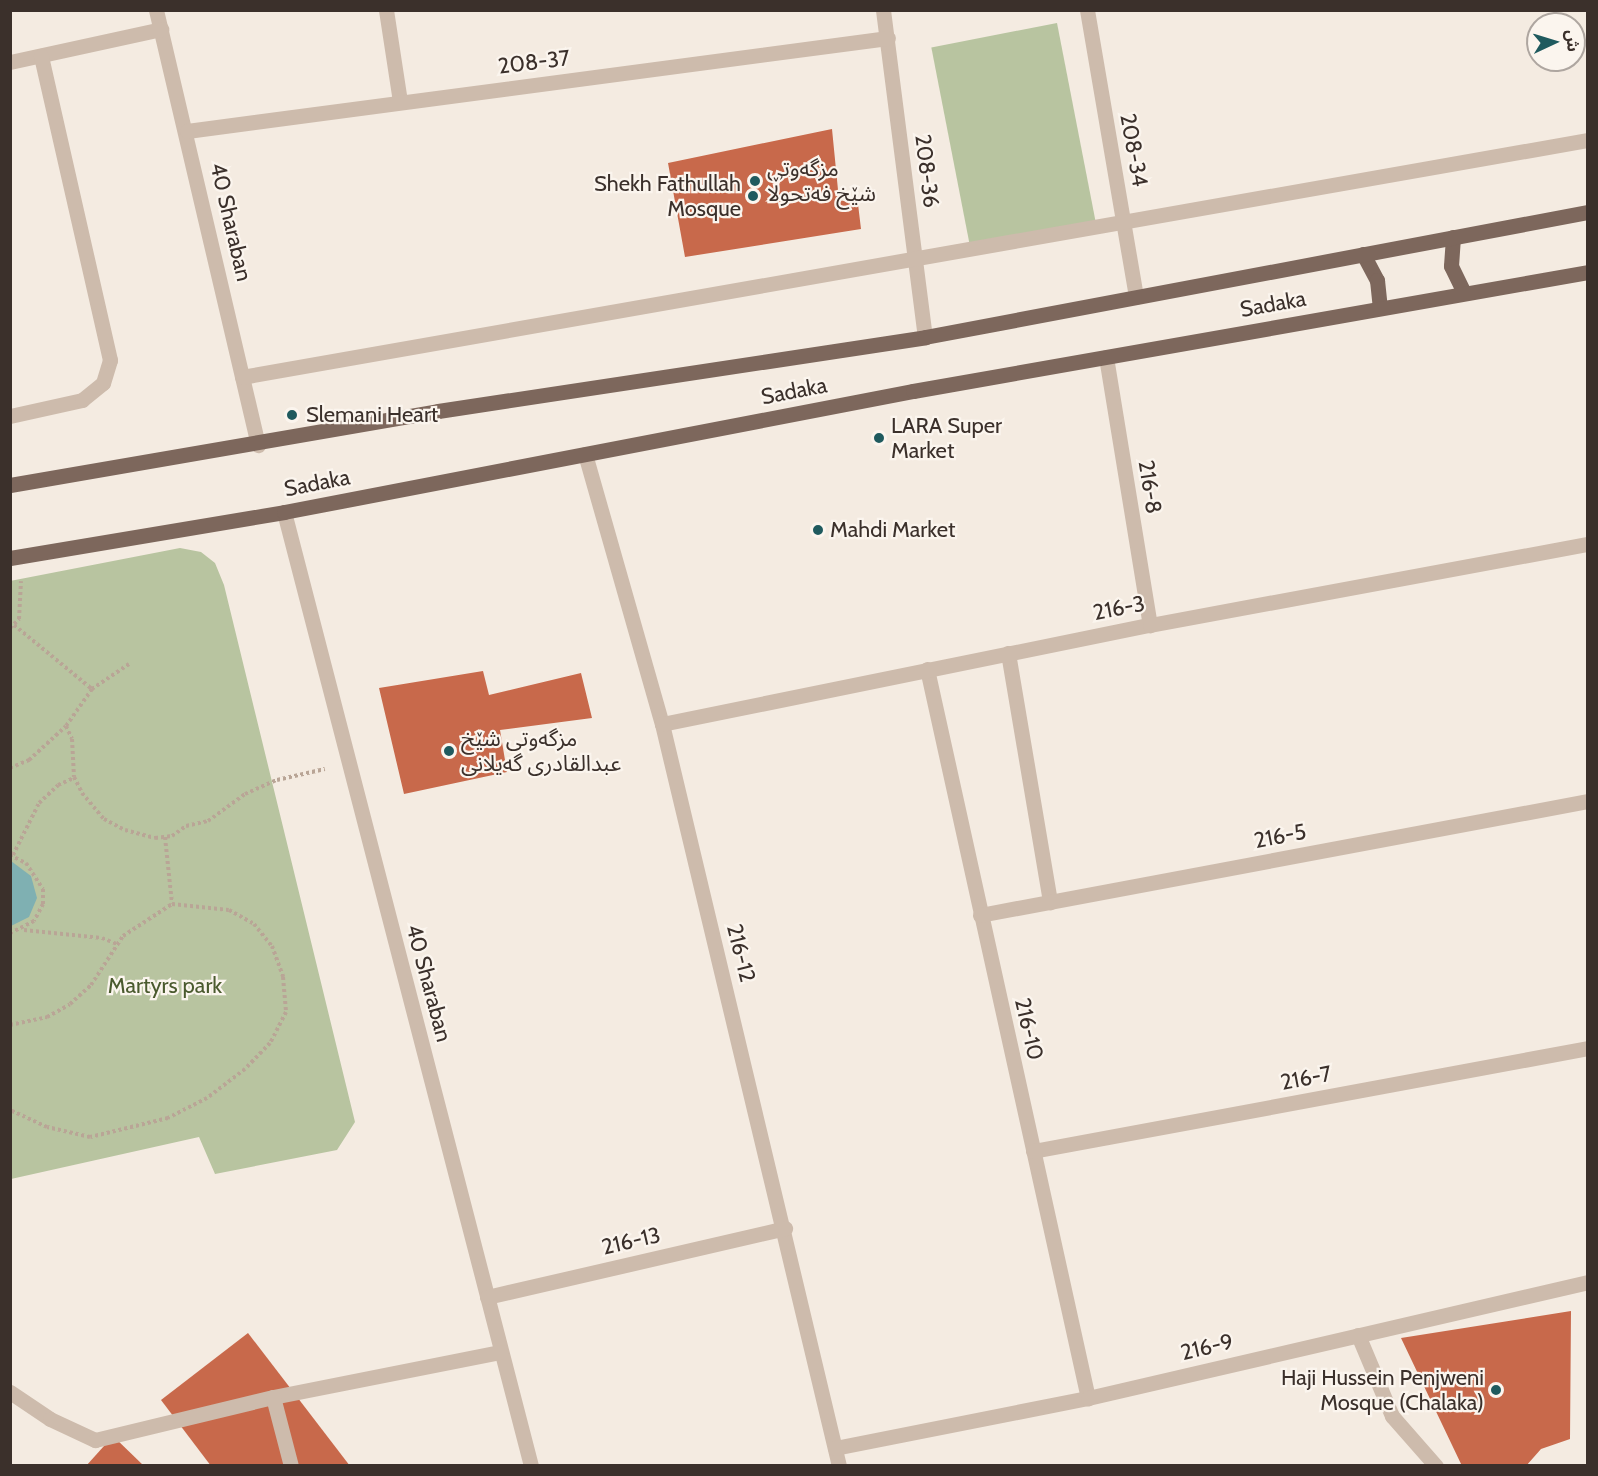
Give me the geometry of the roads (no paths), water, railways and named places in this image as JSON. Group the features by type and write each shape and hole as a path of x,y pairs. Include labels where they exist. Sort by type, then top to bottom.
{"main road":[{"name":"Sadaka","path":"10,485 258,445 438,411 926,337 1587,212"},
{"path":"1453,237 1451,266 1464,293"},
{"path":"1364,254 1377,280 1380,309"},
{"name":"Sadaka","path":"15,557 284,512 1106,357 1587,272"}],"street":[{"name":"40 Sharaban","path":"156,10 187,131 258,445"},
{"path":"386,10 400,102"},
{"name":"208-36","path":"883,10 926,337"},
{"name":"208-34","path":"1087,10 1136,297"},
{"path":"10,62 160,29"},
{"name":"208-37","path":"187,131 888,38"},
{"path":"10,416 82,400 103,383 110,360 40,56"},
{"path":"242,377 916,261 1587,140"},
{"name":"216-8","path":"1106,357 1150,625"},
{"name":"216-12","path":"585,454 662,724 785,1228 840,1466"},
{"name":"40 Sharaban","path":"284,512 531,1466"},
{"name":"216-3","path":"662,724 1150,625 1587,544"},
{"path":"1008,653 1050,902"},
{"name":"216-10","path":"927,669 1088,1398"},
{"name":"216-5","path":"980,915 1587,801"},
{"name":"216-7","path":"1033,1151 1587,1048"},
{"name":"216-13","path":"487,1297 785,1228"},
{"name":"216-9","path":"835,1448 1088,1398 1587,1282"},
{"path":"1358,1335 1392,1416 1436,1466"},
{"path":"10,1392 50,1419 95,1440 273,1397 501,1352"},
{"path":"273,1397 291,1466"}],"water":[{"path":"11,861 31,876 37,898 29,917 11,926"}],"place":[{"name":"مزگەوتی شێخ فەتحوڵا","path":"755,181"},
{"name":"Shekh Fathullah Mosque","path":"753,196"},
{"name":"Slemani Heart","path":"292,415"},
{"name":"LARA Super Market","path":"879,438"},
{"name":"Mahdi Market","path":"818,530"},
{"name":"مزگەوتی شێخ عبدالقادری گەیلانی","path":"449,751"},
{"name":"Haji Hussein Penjweni Mosque (Chalaka)","path":"1496,1390"}],"park label":[{"name":"Martyrs park","path":"165,986"}]}
